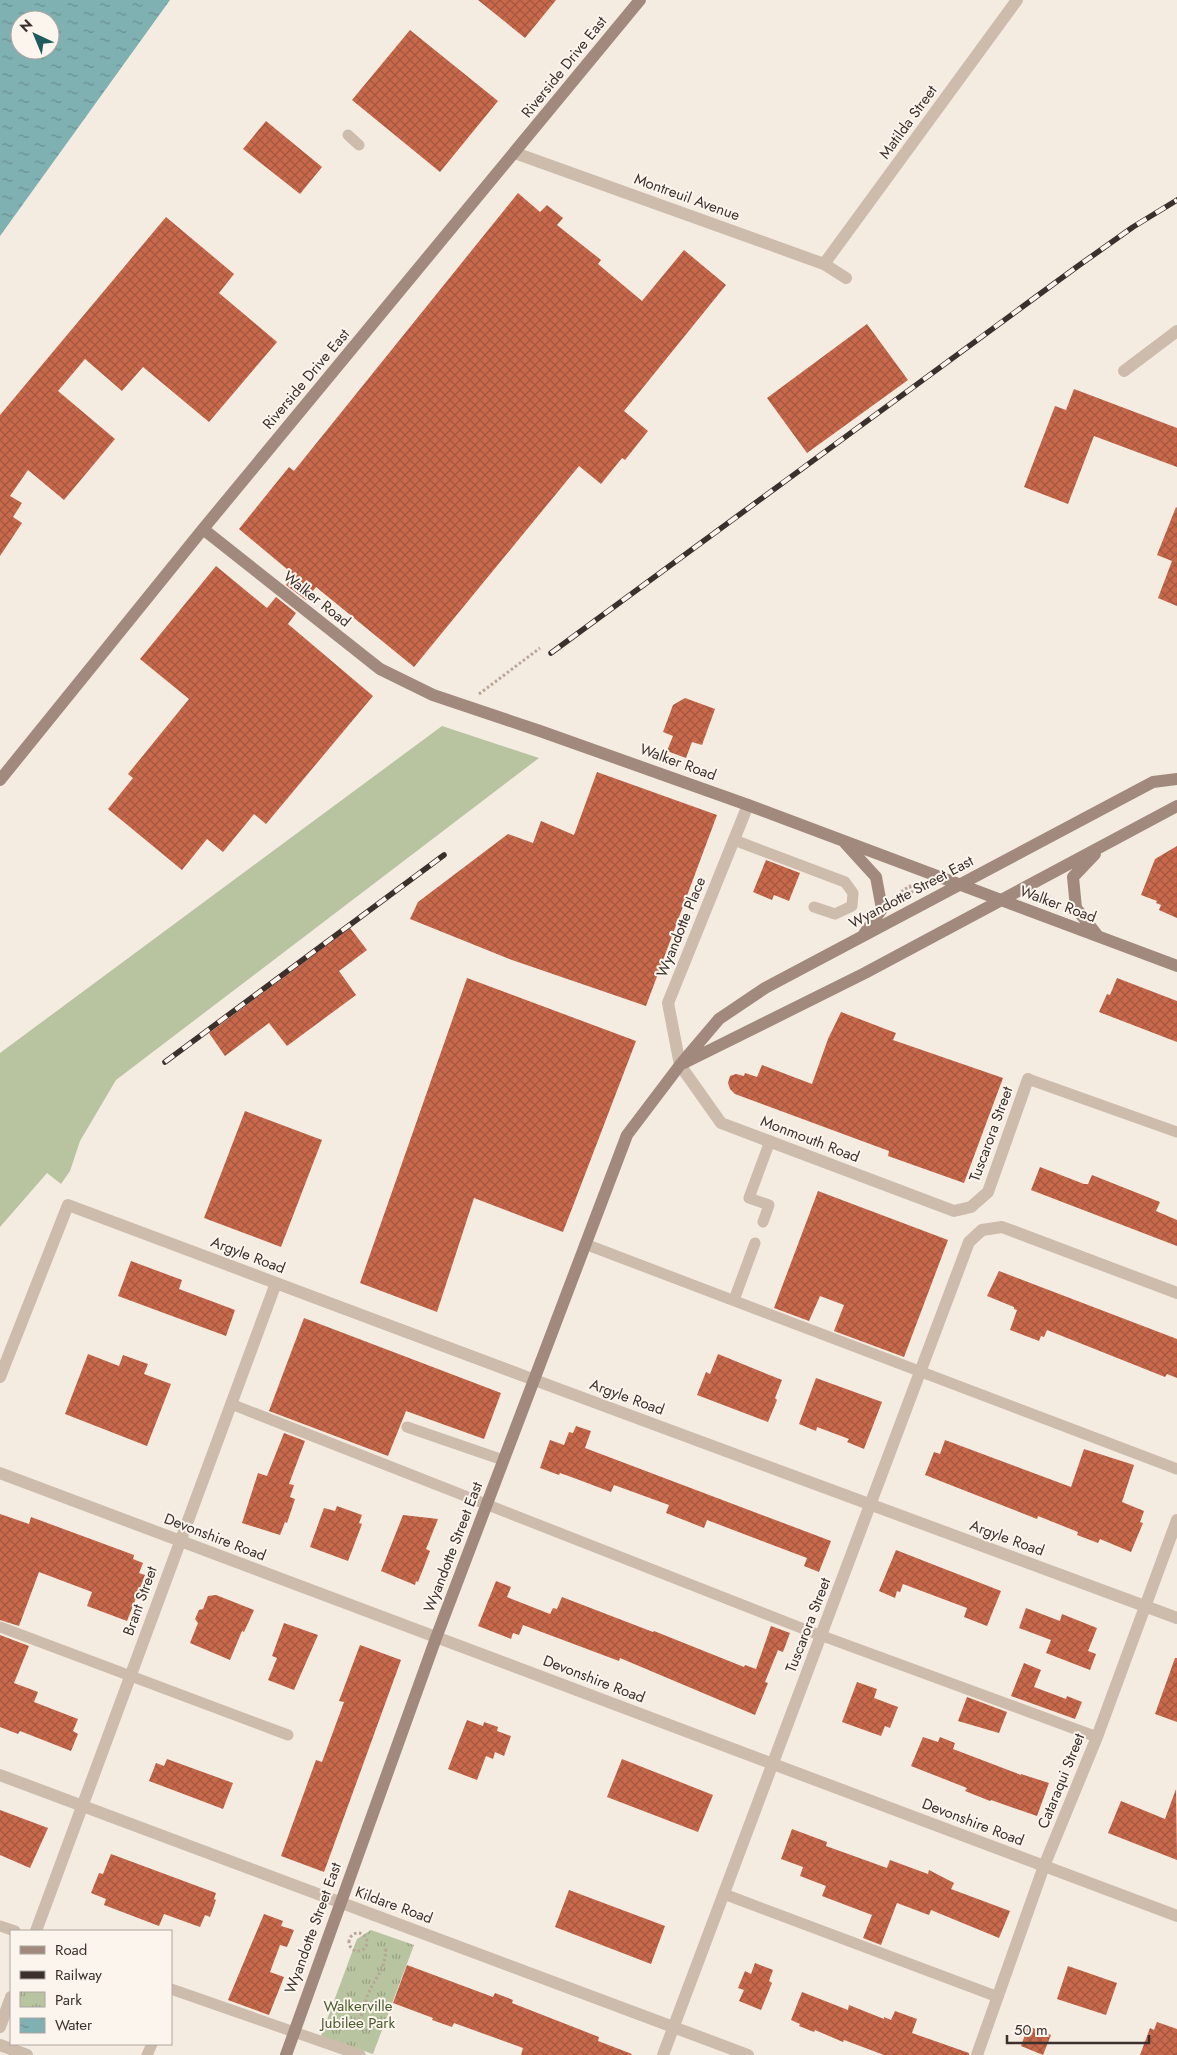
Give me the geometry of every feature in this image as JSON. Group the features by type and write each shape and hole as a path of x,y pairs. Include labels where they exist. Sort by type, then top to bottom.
{"main road":[{"name":"Riverside Drive East","path":"0,780 203,529 640,0"},
{"name":"Walker Road","path":"203,529 368,660 391,676 446,701 540,730 748,805 1177,966"},
{"name":"Wyandotte Street East","path":"286,2055 339,1902 436,1638 627,1135 680,1065 719,1019 765,988 1153,782 1177,779"},
{"name":"Wyandotte Street East","path":"680,1065 865,973 1177,806"},
{"path":"843,841 876,877 882,909 862,936"},
{"path":"1097,935 1076,908 1073,877 1101,846"}],"street":[{"name":"Matilda Street","path":"824,264 1017,0"},
{"name":"Montreuil Avenue","path":"515,152 824,264 846,278"},
{"path":"1124,371 1177,330"},
{"name":"Wyandotte Place","path":"680,1065 668,1003 748,805"},
{"name":"Monmouth Road","path":"680,1065 721,1123 954,1211"},
{"name":"Tuscarora Street","path":"954,1211 971,1207 988,1192 1028,1079"},
{"name":"Argyle Road","path":"0,1377 68,1205 533,1380 1177,1618"},
{"name":"Tuscarora Street","path":"664,2055 969,1242 982,1230 1002,1228 1177,1293"},
{"name":"Brant Street","path":"36,1930 276,1283"},
{"name":"Devonshire Road","path":"0,1473 1177,1916"},
{"name":"Cataraqui Street","path":"978,2055 1044,1866 1097,1737 1177,1520"},
{"name":"Kildare Road","path":"0,1775 748,2055"},
{"path":"0,2027 10,2000"},
{"path":"0,2045 27,2055"}],"lane":[{"path":"348,135 359,145"},
{"path":"734,840 845,882 853,893 852,906 835,914 814,907"},
{"path":"1028,1079 1177,1132"},
{"path":"763,1222 769,1205 749,1198 770,1141"},
{"path":"734,1300 755,1243"},
{"path":"585,1244 1177,1469"},
{"path":"231,1404 485,1506 821,1636 1097,1737"},
{"path":"407,1427 503,1460"},
{"path":"0,1627 288,1735"},
{"path":"724,1894 998,1997"},
{"path":"0,1926 12,1930"},
{"path":"172,1991 315,2038 360,2055"}],"path":[{"path":"477,695 540,648"},
{"path":"1046,897 1051,896"},
{"path":"355,1934 363,1935 367,1940 365,1948 360,1951 354,1950 350,1946 351,1937 355,1934"},
{"path":"322,2020 352,2027 359,2021 369,1990 384,1968 386,1947"}],"green space":[{"path":"442,726 539,758 116,1080 80,1141 70,1171 61,1184 47,1173 0,1227 0,1053"},
{"name":"Walkerville Jubilee Park","path":"371,1930 414,1945 373,2054 321,2036 357,1939"}],"water":[{"path":"0,0 170,0 0,236"}],"building":[{"path":"478,0 556,0 525,38"},
{"path":"410,30 498,101 440,172 352,100"},
{"path":"266,121 322,167 300,194 243,149"},
{"path":"518,193 540,212 547,205 563,218 557,225 601,260 598,264 642,301 684,250 726,285 624,411 648,431 625,460 622,458 601,484 579,466 414,667 316,587 306,600 286,585 294,575 239,529 289,467 294,471"},
{"path":"166,217 234,274 219,293 277,342 209,422 143,367 122,391 85,359 58,391 115,439 64,500 28,470 10,496 22,503 13,517 22,523 0,556 0,415"},
{"path":"867,324 908,380 807,453 767,398"},
{"path":"1074,389 1177,428 1177,467 1094,436 1068,504 1024,487 1055,406 1066,410"},
{"path":"1176,507 1177,606 1158,598 1172,561 1157,555"},
{"path":"216,566 267,608 276,597 296,613 288,624 373,696 266,824 254,814 223,852 207,839 182,870 108,809 133,778 128,774 189,699 140,659"},
{"path":"685,698 715,709 702,745 692,742 686,758 667,751 673,736 663,732 673,705"},
{"path":"597,772 717,815 646,1006 512,960 410,919 418,902 508,834 533,843 541,821 574,835"},
{"path":"1177,846 1177,918 1159,910 1161,905 1156,903 1157,901 1141,895 1155,859"},
{"path":"766,860 800,873 789,901 774,895 772,900 753,892"},
{"path":"350,928 367,950 339,971 356,995 287,1046 269,1023 225,1056 209,1033"},
{"path":"467,978 636,1041 563,1232 474,1198 437,1312 360,1283"},
{"path":"1117,978 1177,1001 1177,1042 1099,1012 1107,994 1110,995"},
{"path":"841,1012 896,1033 893,1040 1003,1078 964,1183 888,1156 889,1151 735,1094 730,1089 728,1083 730,1076 736,1074 744,1076 745,1073 757,1077 762,1065 812,1084 828,1039"},
{"path":"245,1111 322,1140 281,1247 204,1218"},
{"path":"1040,1167 1084,1184 1088,1184 1092,1175 1160,1202 1156,1211 1177,1220 1177,1246 1031,1190"},
{"path":"818,1191 948,1240 904,1357 834,1331 844,1305 820,1296 809,1321 774,1308"},
{"path":"131,1261 182,1280 179,1289 235,1310 226,1336 118,1296"},
{"path":"999,1271 1177,1339 1177,1378 1167,1374 1165,1377 1047,1330 1044,1337 1041,1336 1039,1341 1010,1330 1017,1310 987,1296"},
{"path":"304,1318 501,1393 484,1439 406,1411 388,1456 269,1411"},
{"path":"88,1354 119,1366 123,1355 148,1364 144,1374 171,1384 147,1446 65,1414"},
{"path":"718,1354 782,1380 775,1398 777,1400 768,1422 697,1395 706,1372 710,1374"},
{"path":"816,1378 882,1402 864,1449 847,1442 849,1439 817,1427 816,1431 799,1424"},
{"path":"576,1426 591,1431 585,1448 831,1541 819,1572 804,1566 807,1558 707,1520 704,1528 666,1513 669,1505 614,1485 611,1492 560,1473 559,1475 540,1468 550,1440 564,1445 569,1432 573,1433"},
{"path":"284,1433 305,1441 289,1484 294,1485 290,1497 295,1499 287,1523 285,1522 280,1535 242,1523 258,1473 267,1476"},
{"path":"945,1440 1071,1487 1084,1449 1134,1465 1122,1502 1144,1511 1140,1522 1143,1523 1131,1552 1100,1539 1098,1543 1077,1535 1078,1532 1038,1516 1037,1519 925,1475 934,1452 940,1454"},
{"path":"337,1506 362,1515 359,1523 362,1524 348,1561 310,1547 324,1508 335,1511"},
{"path":"0,1514 29,1524 31,1517 134,1555 133,1559 143,1563 139,1573 145,1575 127,1621 87,1606 92,1592 39,1572 19,1626 0,1620"},
{"path":"403,1515 438,1519 426,1549 430,1551 418,1582 416,1581 415,1585 381,1571"},
{"path":"896,1550 1001,1591 987,1626 964,1617 967,1608 903,1584 900,1592 897,1591 895,1598 879,1591"},
{"path":"496,1581 511,1587 507,1597 550,1614 553,1608 557,1609 562,1597 744,1667 745,1665 756,1669 771,1626 790,1633 783,1652 778,1650 765,1682 768,1683 755,1715 620,1658 619,1661 523,1625 519,1635 513,1633 511,1639 478,1626"},
{"path":"216,1595 254,1610 244,1632 242,1631 230,1660 190,1643 198,1623 195,1619 199,1610 203,1609 208,1596"},
{"path":"1026,1608 1060,1621 1062,1614 1097,1628 1088,1651 1096,1654 1090,1670 1046,1653 1051,1640 1019,1628"},
{"path":"284,1623 318,1635 294,1690 268,1680 277,1658 272,1656"},
{"path":"0,1635 29,1646 14,1683 38,1692 34,1702 78,1719 73,1731 78,1734 71,1751 20,1731 18,1734 0,1727"},
{"path":"360,1645 401,1660 324,1872 281,1856 316,1760 322,1762 344,1702 339,1701"},
{"path":"1175,1658 1177,1658 1177,1722 1155,1714"},
{"path":"1024,1663 1041,1670 1034,1687 1066,1699 1067,1696 1082,1702 1075,1719 1011,1696"},
{"path":"857,1682 877,1689 874,1698 898,1707 890,1728 885,1726 881,1736 842,1722"},
{"path":"967,1697 1007,1712 999,1733 958,1721"},
{"path":"467,1720 483,1726 484,1722 498,1727 497,1731 511,1736 504,1756 495,1752 493,1759 486,1756 477,1780 448,1769"},
{"path":"923,1737 938,1742 940,1737 955,1743 953,1749 1021,1775 1049,1783 1037,1816 990,1801 965,1791 967,1788 911,1766"},
{"path":"167,1759 233,1783 223,1809 149,1781 156,1763 164,1766"},
{"path":"622,1759 713,1795 698,1832 607,1797"},
{"path":"1176,1789 1177,1860 1108,1833 1121,1801 1165,1819"},
{"path":"0,1810 48,1828 30,1868 0,1855"},
{"path":"792,1829 827,1842 826,1846 887,1868 890,1860 928,1874 929,1870 954,1883 951,1889 1010,1911 999,1938 931,1910 929,1915 897,1903 881,1945 863,1938 872,1915 822,1896 826,1886 800,1876 803,1867 781,1859"},
{"path":"111,1854 216,1893 214,1899 216,1900 210,1917 205,1915 200,1927 164,1914 159,1926 104,1905 106,1899 91,1893 99,1873 103,1874"},
{"path":"569,1890 665,1926 651,1964 555,1927"},
{"path":"264,1914 283,1921 281,1926 294,1930 287,1947 280,1945 270,1972 284,1977 269,2015 228,2000"},
{"path":"755,1963 773,1970 769,1981 772,1983 761,2010 739,2001 744,1990 738,1988 745,1971 751,1974"},
{"path":"407,1965 493,1997 495,1993 513,2000 512,2003 599,2037 598,2041 632,2054 521,2055 523,2048 454,2023 452,2027 432,2020 433,2018 393,2003"},
{"path":"1068,1966 1117,1983 1106,2015 1057,1999"},
{"path":"802,1992 848,2010 849,2005 884,2019 884,2017 891,2020 895,2011 917,2019 912,2033 969,2053 969,2055 884,2055 844,2040 843,2042 815,2030 814,2032 799,2026 800,2024 791,2020"},
{"path":"1157,2022 1177,2029 1177,2055 1140,2055 1150,2028 1154,2030"},
{"path":"1028,2026 1051,2035 1043,2055 1021,2046"}],"railway":[{"path":"551,653 1078,266 1133,227 1177,200"},
{"path":"165,1062 444,855"}]}
